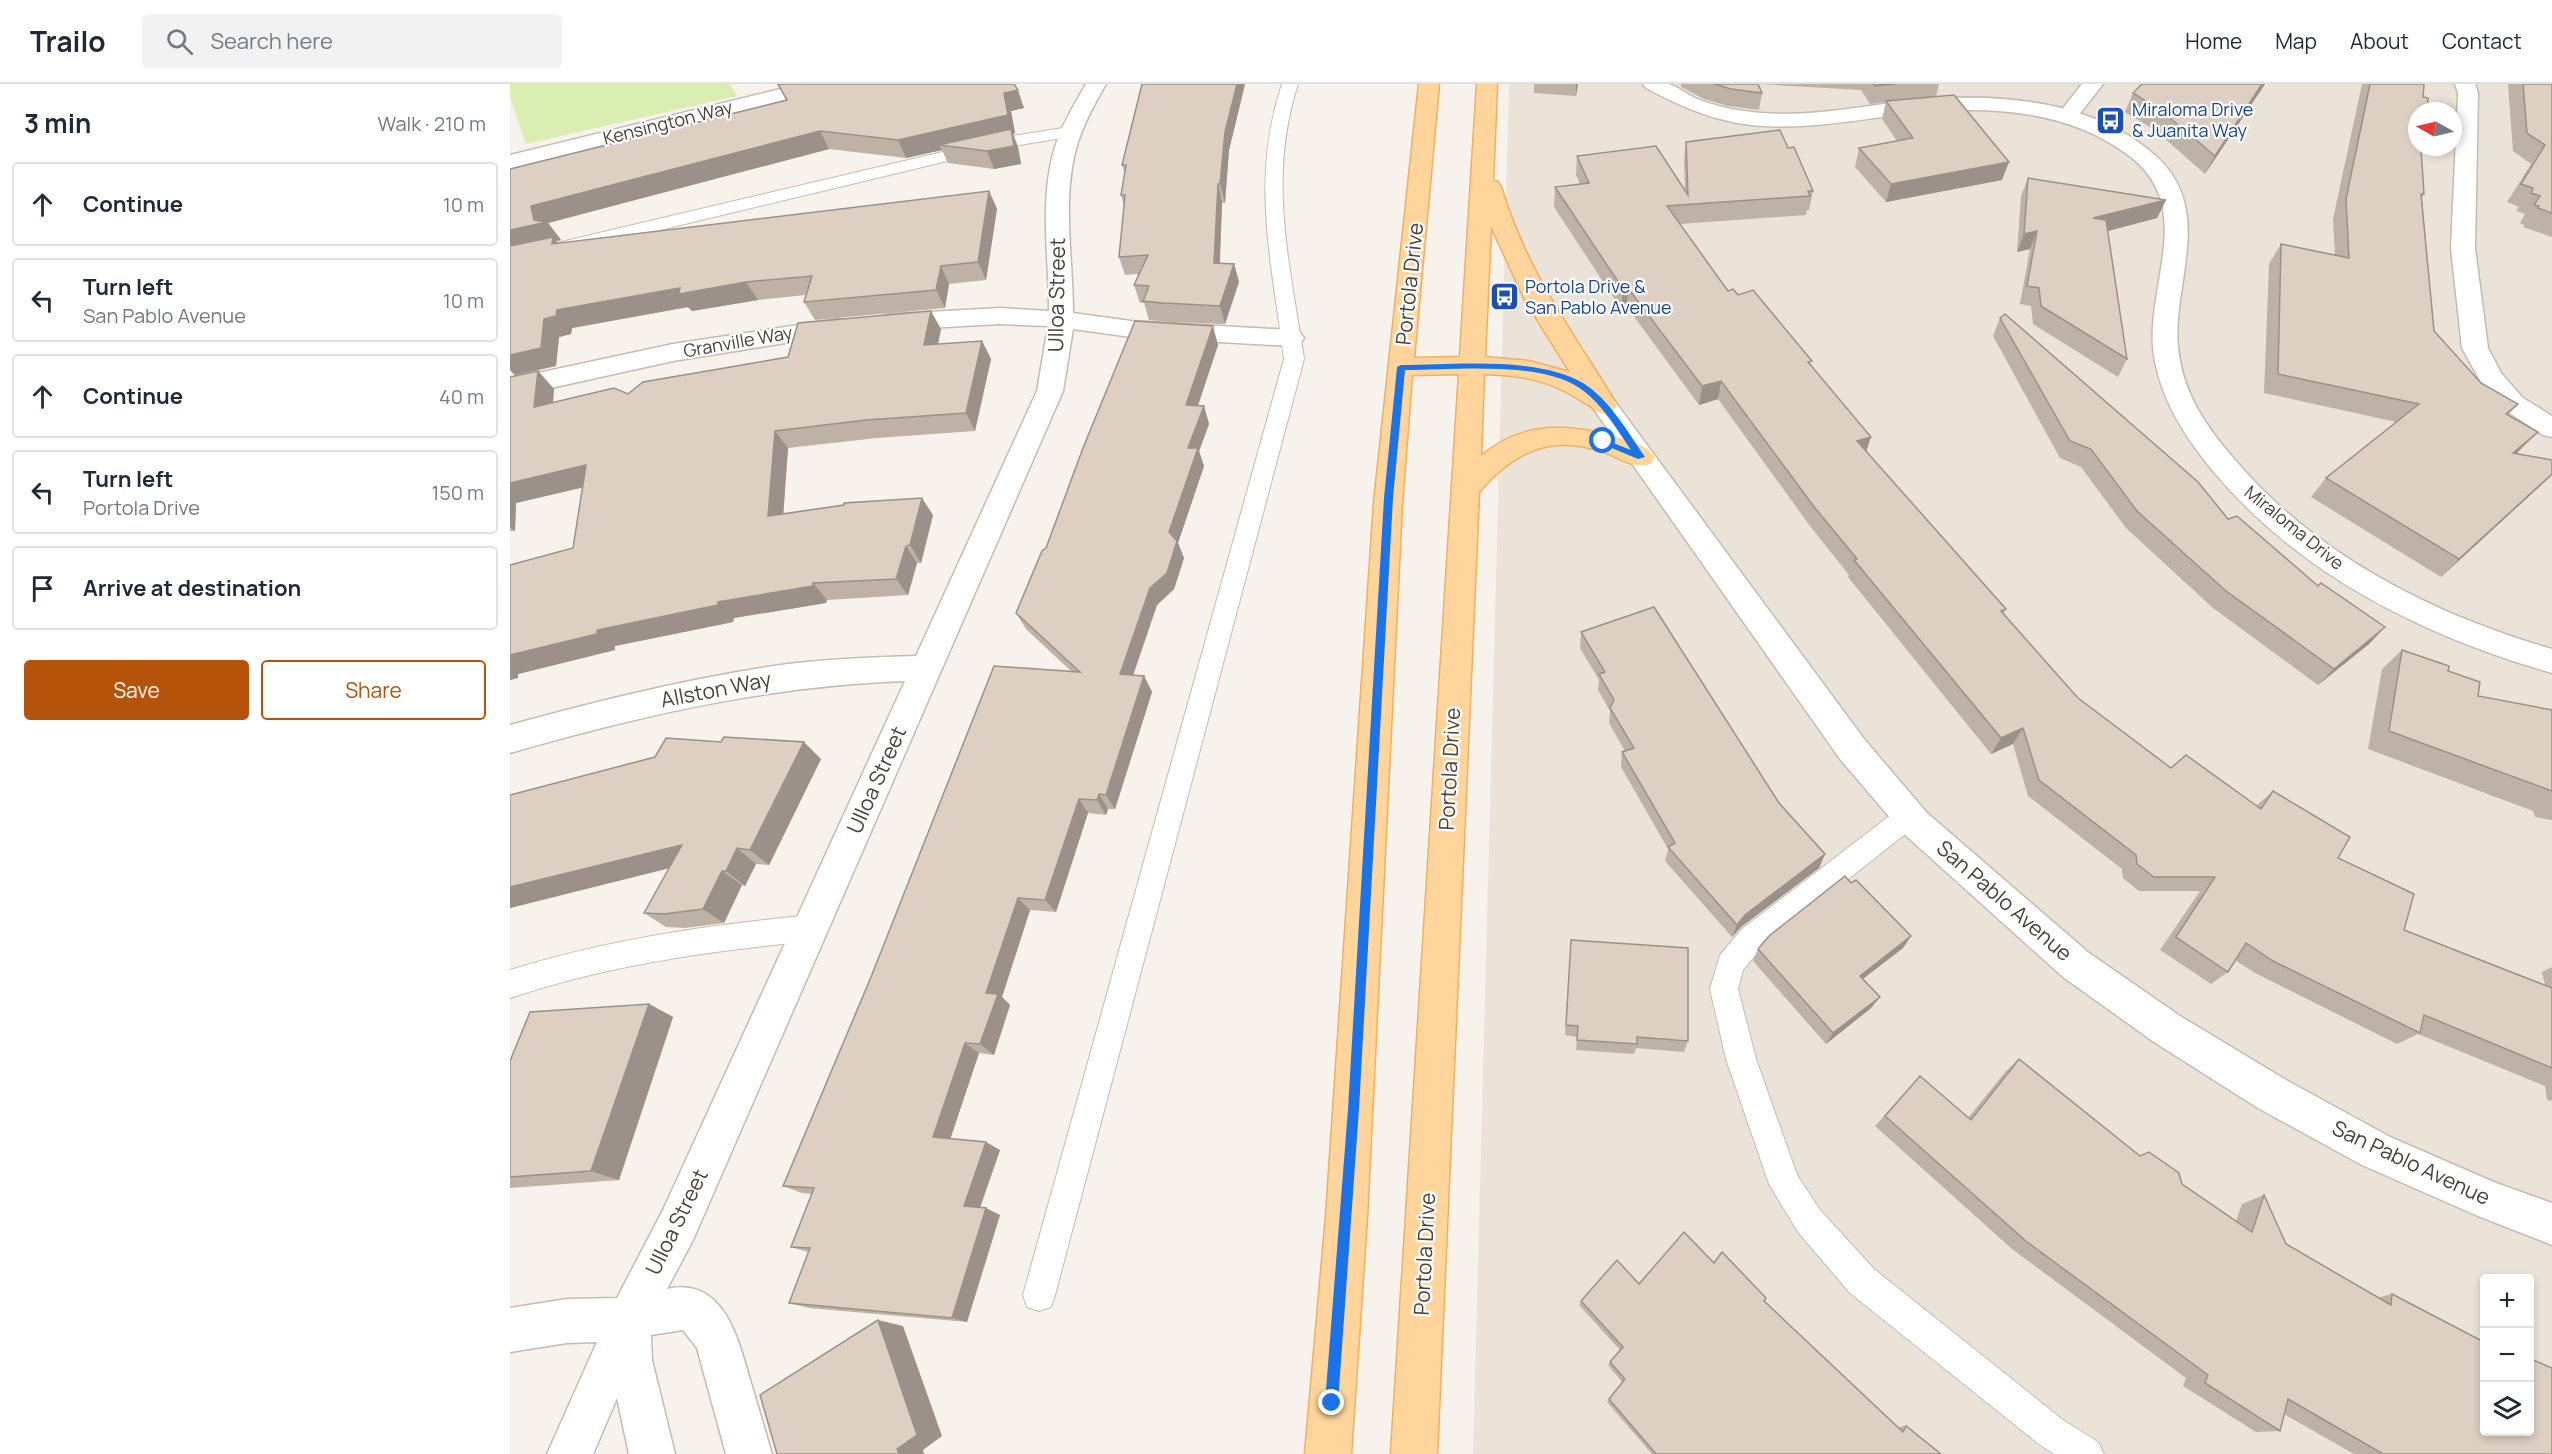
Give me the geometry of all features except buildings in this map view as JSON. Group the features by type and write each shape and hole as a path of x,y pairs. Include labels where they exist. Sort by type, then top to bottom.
{"main road":[{"name":"Portola Drive","path":"1328,1454 1353,1109 1388,498 1419,207 1429,84"},
{"name":"Portola Drive","path":"1414,1454 1487,84"},
{"path":"1483,159 1504,234 1523,275 1604,405"},
{"path":"1401,367 1516,368 1551,373 1581,385 1604,405"},
{"path":"1465,490 1479,470 1496,455 1516,443 1544,437 1568,435 1591,438 1615,445 1641,457"}],"street":[{"name":"Kensington Way","path":"510,162 826,84"},
{"name":"Ulloa Street","path":"570,1454 629,1319 678,1225 1050,391 1058,355 1061,320 1057,199 1060,165 1069,132 1096,84"},
{"name":"Miraloma Drive","path":"1653,84 1677,99 1708,111 1743,118 1780,121 1815,120 1957,104 2026,107 2067,117 2103,131 2135,150 2160,174 2174,198 2178,223 2164,342 2172,382 2190,423 2224,468 2270,513 2325,556 2382,592 2454,628 2526,655 2552,661"},
{"path":"2067,117 2093,84"},
{"path":"2465,84 2468,93 2463,248 2475,348 2491,378 2514,404 2552,428"},
{"name":"Granville Way","path":"510,388 635,360 804,331 936,319 1000,316 1061,320 1131,329 1291,338"},
{"name":"San Pablo Avenue","path":"1604,405 1807,690 1852,749 1910,816 2076,965 2167,1029 2272,1094 2376,1151 2492,1202 2552,1224"},
{"name":"Allston Way","path":"510,739 616,710 769,679 849,671 927,668"},
{"path":"510,1330 567,1321 629,1319 683,1308 696,1312 705,1321 720,1347 750,1454"},
{"path":"629,1319 630,1360 652,1454"}],"lane":[{"path":"1039,1295 1294,359 1276,251 1274,210 1274,167 1278,127 1290,84"},
{"path":"510,260 1006,142 1069,132"},
{"path":"1910,816 1752,938 1730,964 1724,989 1741,1059 1785,1184 1809,1221 1862,1281 2051,1432 2086,1454"},
{"path":"510,984 550,970 641,951 723,937 812,928"}],"shaded area":[{"path":"1509,84 2552,84 2552,1454 1473,1454"}],"green space":[{"path":"510,84 730,84 737,96 526,144 510,97"}],"place":[{"name":"Miraloma Drive & Juanita Way","path":"2111,120"},
{"name":"Portola Drive & San Pablo Avenue","path":"1504,297"}],"route":[{"path":"1332,1403 1353,1109 1388,498 1401,367 1516,368 1551,373 1581,385 1604,405 1641,457 1603,441"}]}
